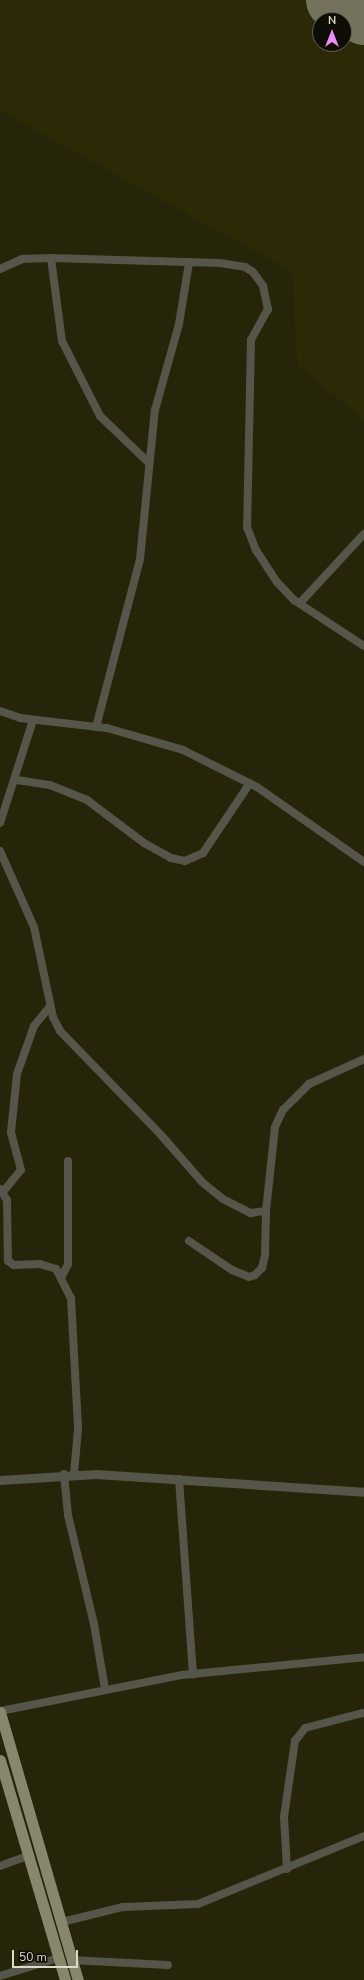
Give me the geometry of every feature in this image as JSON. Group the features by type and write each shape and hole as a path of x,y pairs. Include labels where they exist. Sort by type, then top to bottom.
{"main road":[{"path":"0,1711 78,1980"},
{"path":"0,1760 65,1980"}],"street":[{"path":"51,258 62,341 100,416 149,463"},
{"path":"0,269 22,259 51,258 189,263 245,267 263,286 268,309 251,340 247,527 256,550 277,582 300,603 364,646"},
{"path":"96,727 140,559 155,410 180,324 189,263"},
{"path":"300,603 364,534"},
{"path":"0,711 33,720 96,727 183,750 250,783 364,862"},
{"path":"0,823 16,780 33,720"},
{"path":"16,780 73,794 144,843 171,858 185,861 203,853 250,783"},
{"path":"0,851 34,927 50,1006 60,1031 67,1040 161,1135 202,1182 251,1213 266,1211"},
{"path":"50,1006 34,1026 17,1074 12,1132 21,1170 2,1190 8,1208 8,1261 14,1265 46,1265 62,1276 71,1298 75,1325 78,1429 74,1474"},
{"path":"189,1241 232,1270 249,1277 255,1275 262,1268 265,1255 266,1211 275,1127 283,1110 309,1084 364,1059"},
{"path":"62,1276 68,1264 68,1161"},
{"path":"64,1474 68,1515 94,1624 105,1689"},
{"path":"0,1480 74,1474 179,1479 364,1492"},
{"path":"179,1479 193,1674"},
{"path":"0,1711 105,1689 193,1674 364,1657"},
{"path":"287,1870 284,1817 295,1741 305,1728 364,1712"},
{"path":"62,1922 123,1907 198,1904 287,1870 364,1836"},
{"path":"0,1866 28,1856"},
{"path":"0,1976 58,1958"},
{"path":"72,1960 168,1965"}],"shaded area":[{"path":"0,0 364,0 364,420 297,365 292,272 0,111"}],"runway":[{"path":"336,0 364,15"}]}
